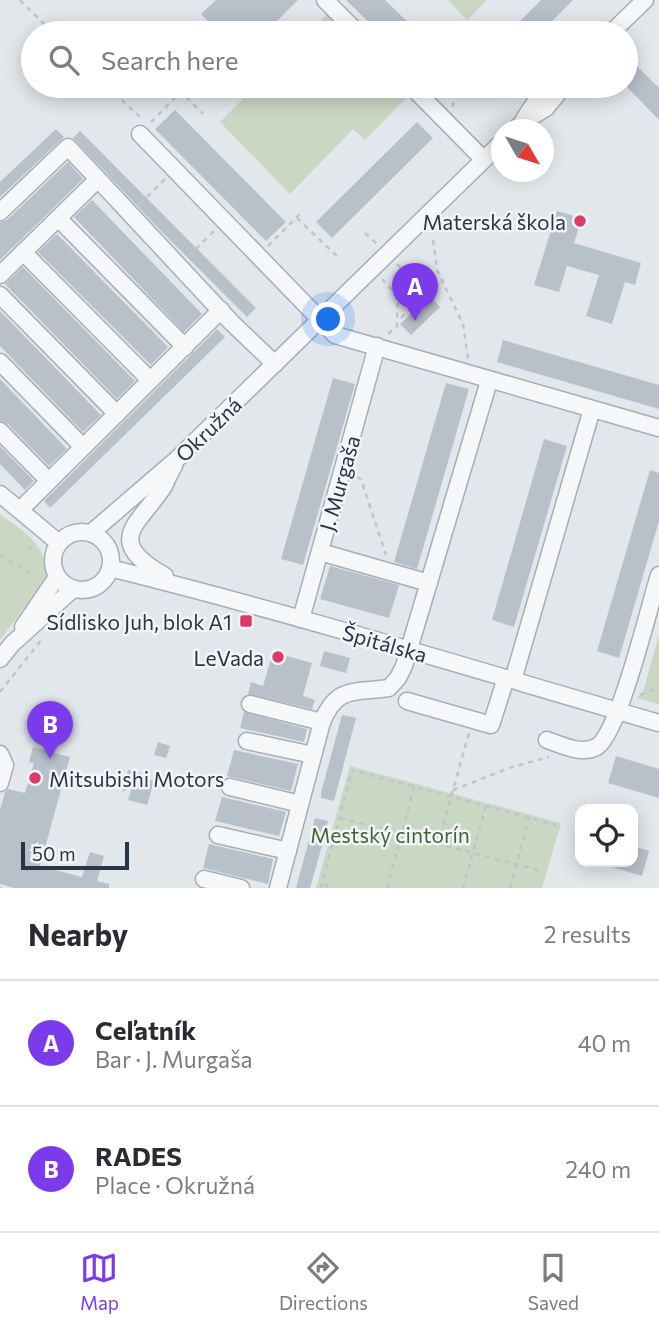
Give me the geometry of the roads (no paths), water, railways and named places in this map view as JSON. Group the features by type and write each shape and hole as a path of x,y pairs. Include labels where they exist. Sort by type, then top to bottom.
{"street":[{"path":"325,0 346,21"},
{"path":"623,21 645,0"},
{"path":"423,98 483,159"},
{"path":"524,119 538,98"},
{"path":"530,119 546,108 554,98"},
{"path":"140,134 335,335 659,428"},
{"path":"0,212 68,147 275,364"},
{"name":"Okružná","path":"91,533 177,459 491,152"},
{"path":"0,275 97,180"},
{"path":"58,218 185,347"},
{"path":"23,252 150,380"},
{"path":"0,295 117,414"},
{"path":"20,510 221,310"},
{"name":"J. Murgaša","path":"301,619 377,346"},
{"path":"0,362 83,447"},
{"path":"278,888 328,706 339,696 351,691 388,688 398,678 409,650 489,381"},
{"path":"407,701 491,725 510,679 592,409"},
{"path":"0,431 49,481"},
{"path":"108,548 177,459"},
{"path":"177,459 163,487 134,524 131,541 134,551 143,561 182,585"},
{"path":"0,494 59,543"},
{"path":"74,533 91,533 99,537 108,548 110,568 107,576 95,587 87,590 73,589 63,584 57,576 53,559 59,543 74,533"},
{"path":"320,552 429,583"},
{"name":"Špitálska","path":"110,568 182,585 659,723"},
{"path":"551,742 582,751 597,746 606,737 619,711 659,575"},
{"path":"0,659 57,576"},
{"path":"12,644 73,589"},
{"path":"250,704 322,722"},
{"path":"247,741 313,755"},
{"path":"0,754 5,765 0,783"},
{"path":"230,787 300,803"},
{"path":"218,835 288,851"},
{"path":"204,878 241,888"}],"place":[{"name":"Materská škola","path":"580,221"},
{"name":"Ceľatník","path":"415,321"},
{"name":"Sídlisko Juh, blok A1","path":"246,621"},
{"name":"LeVada","path":"278,657"},
{"name":"RADES","path":"50,759"},
{"name":"Mitsubishi Motors","path":"35,778"}],"park label":[{"name":"Mestský cintorín","path":"390,834"}]}
